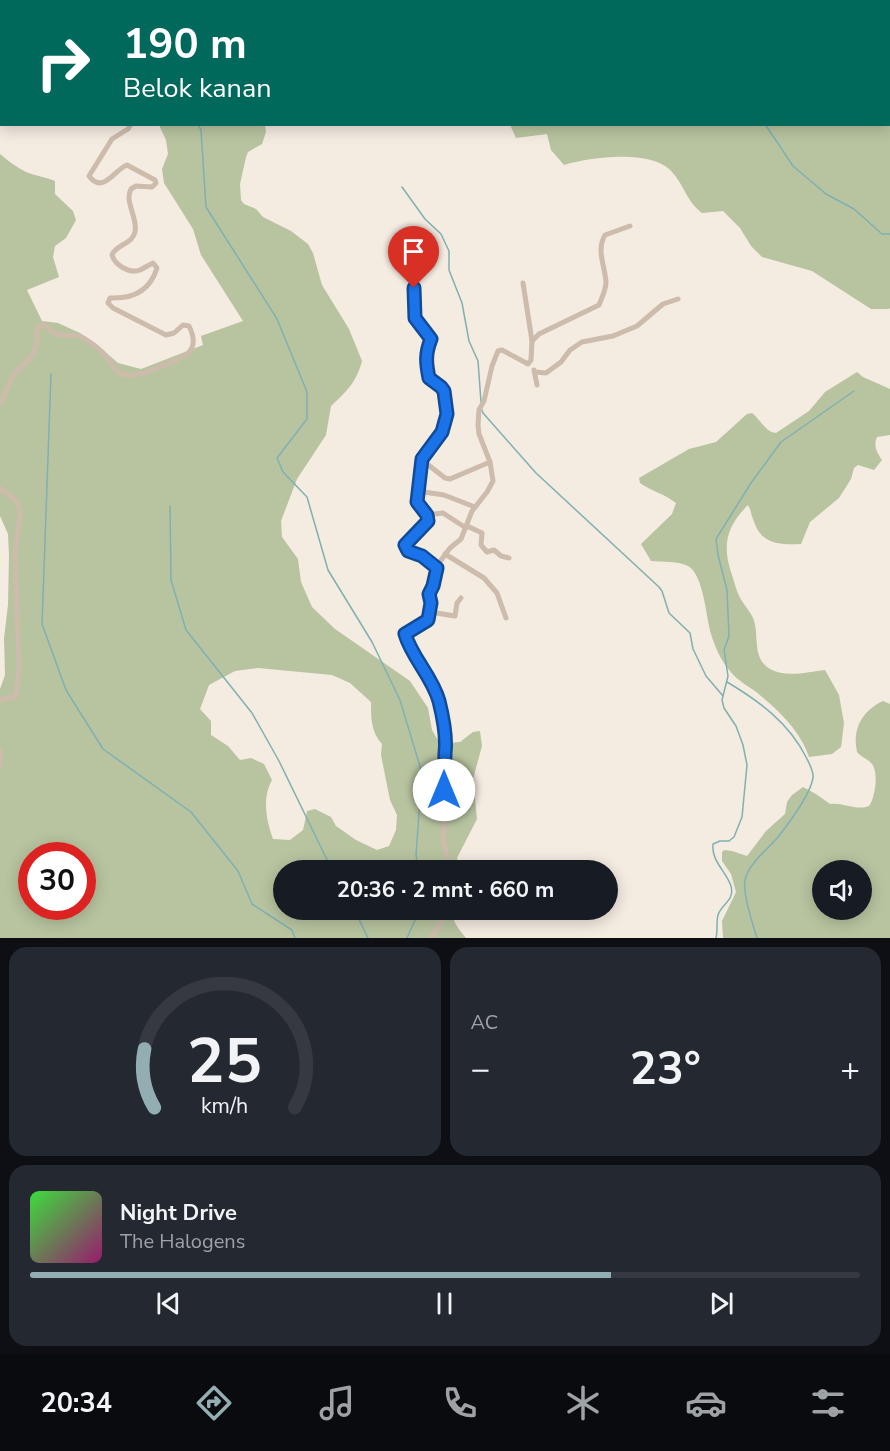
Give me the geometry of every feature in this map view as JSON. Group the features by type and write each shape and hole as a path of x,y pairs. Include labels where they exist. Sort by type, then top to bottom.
{"street":[{"path":"0,404 15,372 31,358 37,329 42,324 58,335 73,335 88,341 102,352 117,371 124,375 132,376 149,372 176,362 189,354 192,349 193,339 189,326 183,325 174,333 166,335 113,308 108,303 110,298 132,297 154,275 157,268 153,263 139,270 130,271 114,261 112,255 113,251 134,236 135,226 128,196 131,189 136,186 153,187 155,180 127,165 113,177 102,182 92,180 88,176 112,139 130,126"},
{"path":"532,341 539,334 599,304 606,283 600,250 602,240 604,235 630,226"},
{"path":"425,255 422,272 414,288 413,307 415,318 431,339 425,360 429,378 444,391 447,414 442,432 422,459 417,502 427,515 428,521 405,548 411,553 422,556 437,568"},
{"path":"523,283 532,341 530,363 535,372 537,385"},
{"path":"535,372 546,373 582,342 613,336 637,326 663,304 678,299"},
{"path":"448,860 443,838 447,804 442,776 446,752 442,712 429,678 405,634 426,623 430,612 429,594 437,568 445,554 461,539 475,507 493,480 490,462 479,434 479,410 484,401 498,351 502,350 525,363 530,363"},
{"path":"422,459 445,478 450,479 490,462"},
{"path":"0,488 14,499 19,506 20,513 15,554 19,667 16,696 0,700"},
{"path":"419,488 424,492 444,495 475,507"},
{"path":"427,515 442,513 482,533 480,545 487,552 494,549 501,556 509,558"},
{"path":"445,554 484,578 497,593 506,618"},
{"path":"430,612 455,616 457,603 461,598"},
{"path":"0,750 0,765"},
{"path":"431,938 442,920"}],"green space":[{"path":"159,126 265,126 266,132 262,144 248,152 246,157 240,184 241,200 244,204 256,209 263,217 291,231 308,244 313,253 322,285 349,329 362,361 350,386 331,406 326,435 297,479 281,521 282,537 298,559 301,582 312,607 335,629 410,681 428,708 432,730 440,744 460,742 473,732 480,731 482,746 473,779 477,819 457,860 273,860 273,920 454,920 466,938 0,938 0,689 5,675 4,638 8,605 9,556 8,534 0,516 0,154 26,172 55,181 55,194 73,211 76,220 66,238 55,246 53,257 59,277 27,290 42,321 58,323 80,333 118,363 141,369 203,345 201,336 243,321 201,255 193,229 164,183 162,169 168,154 166,140","holes":["258,668 332,675 350,683 371,702 372,724 382,744 381,755 390,800 397,815 396,830 389,846 377,850 356,840 336,826 331,817 315,809 307,811 303,830 290,840 273,839 266,809 267,794 272,780 264,764 251,758 240,760 228,746 211,735 211,721 200,709 209,685 235,671"]},
{"path":"510,126 890,126 890,308 871,309 812,271 762,257 751,246 740,228 723,211 702,213 697,209 676,177 663,165 650,160 621,157 589,159 564,165 551,150 547,134 516,138"},
{"path":"857,372 890,389 890,435 877,437 875,444 882,460 874,470 858,465 854,468 851,479 839,498 810,522 801,544 778,543 766,539 756,528 748,505 735,520 727,544 728,562 735,585 755,624 760,659 776,672 797,674 825,670 839,695 844,723 841,747 832,754 809,757 800,738 787,721 755,691 735,677 724,663 713,639 704,597 698,578 693,571 680,563 651,561 641,544 672,514 676,503 640,483 639,478 689,449 716,442 747,414 752,413 766,428 776,433 809,411 825,392"},
{"path":"883,701 890,704 890,938 723,938 722,921 736,892 731,874 722,861 724,850 747,856 766,831 785,814 787,802 792,795 803,787 830,804 859,808 869,806 874,792 875,773 872,764 857,752 856,736 860,722 869,710"}],"waterway":[{"path":"199,126 206,207 277,319 307,392 307,419 277,458 283,472 307,497 328,570 372,642 400,700 422,773 417,860"},
{"path":"766,126 793,166 826,194 854,209 882,234 890,234"},
{"path":"402,187 425,219 441,234 449,251 449,270 462,303 469,341 478,361 481,402"},
{"path":"51,374 42,624 66,690 103,749 191,812 238,871 252,904 292,930 295,938"},
{"path":"716,938 718,915 732,891 729,881 716,861 713,844 729,841 734,837 742,817 747,765 736,726 724,708 722,700 728,676 724,650 729,636 727,590 716,539 751,483 781,442 854,391"},
{"path":"482,410 536,473 659,587 669,613 690,633 693,649 706,676 723,696"},
{"path":"170,506 171,580 186,630 252,713 279,761 327,860"},
{"path":"727,682 762,705 782,723 799,745 810,764 813,775 808,792 793,817 754,862 747,874 745,893 757,938"},
{"path":"359,920 368,938"},
{"path":"407,938 415,920"}],"route":[{"path":"414,288 415,318 431,339 425,360 429,378 444,391 447,414 442,432 422,459 417,502 427,515 428,521 405,545 408,551 422,556 437,568 429,594 431,603 429,618 426,623 405,634 429,678 442,712 446,752 442,776 444,790"}]}
